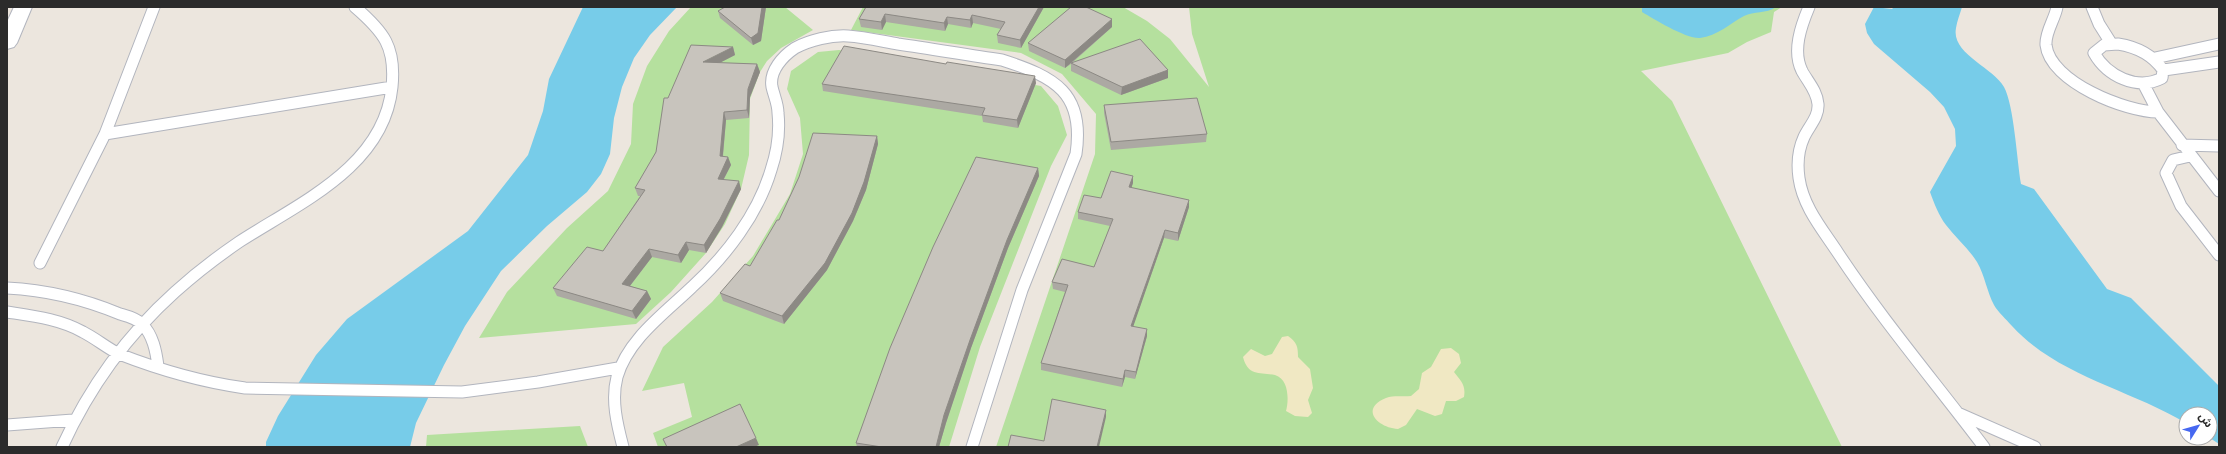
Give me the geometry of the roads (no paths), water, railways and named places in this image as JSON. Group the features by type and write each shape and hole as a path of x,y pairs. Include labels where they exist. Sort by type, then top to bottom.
{"street":[{"path":"7,43 24,7"}],"lane":[{"path":"40,263 105,134 154,7"},
{"path":"62,447 73,420 118,353 141,323 209,263 246,237 322,190 353,164 375,137 388,111 394,66 391,47 382,31 355,7"},
{"path":"1809,7 1797,54 1802,70 1812,86 1819,104 1814,121 1804,135 1797,158 1800,184 1812,212 1851,274 1900,341 1960,414 1984,447"},
{"path":"2057,7 2057,15 2048,33 2045,46 2052,60 2066,75 2087,90 2113,102 2144,112 2158,112"},
{"path":"2092,7 2098,24 2111,43"},
{"path":"623,447 616,426 614,397 618,368 636,340 716,263 742,229 761,196 773,164 778,133 777,103 773,90 772,77 778,64 790,52 807,42 827,37 847,36 1002,60 1024,66 1044,75 1060,87 1072,102 1079,118 1080,136 1076,154 1022,290 994,370 972,447"},
{"path":"2111,43 2134,47 2155,58 2164,70 2164,76 2160,81 2143,84 2120,78 2101,66 2094,53 2097,48 2111,43"},
{"path":"2155,58 2219,44"},
{"path":"2164,70 2219,62"},
{"path":"2143,84 2158,112 2190,156 2219,191"},
{"path":"105,134 392,87"},
{"path":"2182,145 2219,146"},
{"path":"2190,156 2173,160 2166,173 2170,190 2196,228 2219,255"},
{"path":"7,288 64,295 105,307 141,323 153,343 158,366"},
{"path":"7,312 50,319 82,331 118,353 180,375 211,383 245,388 282,390 462,392 538,382 618,368"},
{"path":"1960,414 2035,447"},
{"path":"7,425 73,420"}],"water":[{"path":"583,7 677,7 650,35 634,58 622,87 614,118 610,154 601,174 587,192 547,226 501,271 465,326 444,365 416,423 410,447 266,447 266,442 278,416 316,355 347,319 468,231 528,155 543,111 549,79"},
{"path":"1642,7 1776,7 1768,11 1752,13 1744,16 1712,35 1700,38 1687,35 1662,24 1642,12"},
{"path":"1874,7 1892,9 1894,7 1962,7 1956,28 1956,37 1966,53 1999,80 2004,87 2013,120 2021,184 2034,189 2107,289 2131,298 2219,386 2219,444 2218,406 2178,406 2178,419 2072,370 2030,343 1998,310 1994,305 1977,262 1943,221 1930,192 1956,146 1955,129 1944,107 1930,92 1874,44 1867,33 1865,24"}]}
